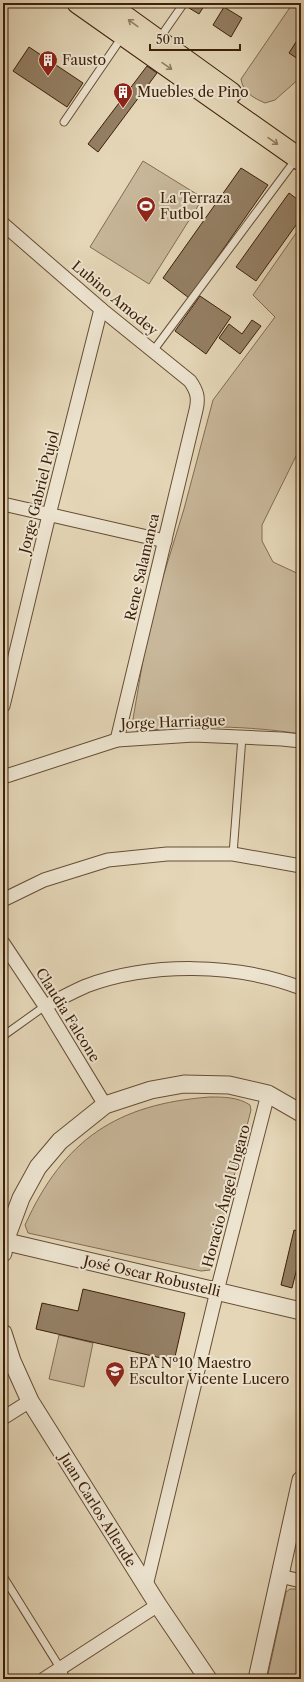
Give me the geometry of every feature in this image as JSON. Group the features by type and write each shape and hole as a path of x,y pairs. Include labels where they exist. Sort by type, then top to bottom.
{"main road":[{"path":"78,3 300,154"},
{"path":"106,3 158,40 300,154"}],"street":[{"name":"Lubino Amodey","path":"4,228 190,381 197,391 198,401"},
{"name":"Jorge Gabriel Pujol","path":"3,706 101,309"},
{"name":"Rene Salamanca","path":"117,740 198,401"},
{"path":"3,504 165,541"},
{"name":"Jorge Harriague","path":"3,777 117,740 194,735 242,736 301,742"},
{"path":"3,900 44,880 108,860 167,854 233,854 301,866"},
{"name":"Claudia Falcone","path":"3,943 45,1006 105,1105"},
{"path":"45,1006 85,986 112,978 138,973 182,968 237,972 283,981 301,988"},
{"path":"4,1245 21,1198 38,1168 60,1141 105,1105 151,1090 184,1084 229,1085 268,1094 301,1113"},
{"name":"Horacio Ángel Ungaro","path":"146,1586 217,1291 268,1094"},
{"name":"José Oscar Robustelli","path":"4,1245 217,1291 301,1311"},
{"name":"Juan Carlos Allende","path":"3,1333 12,1361 30,1401 158,1605 208,1679"},
{"path":"3,1418 30,1401"},
{"path":"258,1676 301,1480"},
{"path":"280,1576 301,1581"},
{"path":"44,1679 64,1674 158,1605"}],"lane":[{"path":"158,40 184,3"},
{"path":"64,122 123,35"},
{"path":"153,351 300,154"},
{"path":"233,854 242,736"},
{"path":"3,1036 45,1006"},
{"path":"3,1576 64,1674"}],"shaded area":[{"path":"293,3 301,3 301,77 275,100 265,103 253,97 244,88 241,79"},
{"name":"La Terraza Futbol","path":"143,161 203,198 149,284 90,247"},
{"path":"301,226 301,446 262,525 262,541 273,562 301,575 301,734 262,729 220,727 158,729 139,732 133,727 133,719 150,619 184,509 213,400 275,317 253,295"},
{"path":"210,1097 226,1097 241,1100 250,1105 251,1110 210,1270 201,1271 28,1233 25,1225 40,1195 57,1170 76,1149 97,1131 121,1118 147,1108 177,1101"},
{"path":"59,1335 93,1343 84,1387 49,1379"},
{"path":"290,1589 301,1589 301,1679 267,1679 286,1592"}],"building":[{"path":"192,3 206,3 199,14 189,8"},
{"path":"224,7 242,18 231,37 213,25"},
{"path":"298,39 301,41 301,61 289,53"},
{"name":"Fausto","path":"29,47 83,83 67,107 13,71"},
{"name":"Muebles de Pino","path":"147,66 157,73 98,152 88,144"},
{"path":"241,168 268,185 189,298 163,278"},
{"path":"289,193 301,202 301,218 256,281 236,267"},
{"path":"200,296 231,317 206,354 175,331"},
{"path":"252,320 261,326 240,354 219,338 229,324 242,334"},
{"path":"294,1230 301,1232 301,1252 292,1288 281,1285"},
{"name":"EPA Nº10 Maestro Escultor Vicente Lucero","path":"83,1289 185,1313 174,1361 36,1329 42,1303 78,1311"}],"place":[{"name":"Fausto","path":"48,77"},
{"name":"Muebles de Pino","path":"123,109"},
{"name":"La Terraza Futbol","path":"146,223"},
{"name":"EPA Nº10 Maestro Escultor Vicente Lucero","path":"115,1388"}]}
